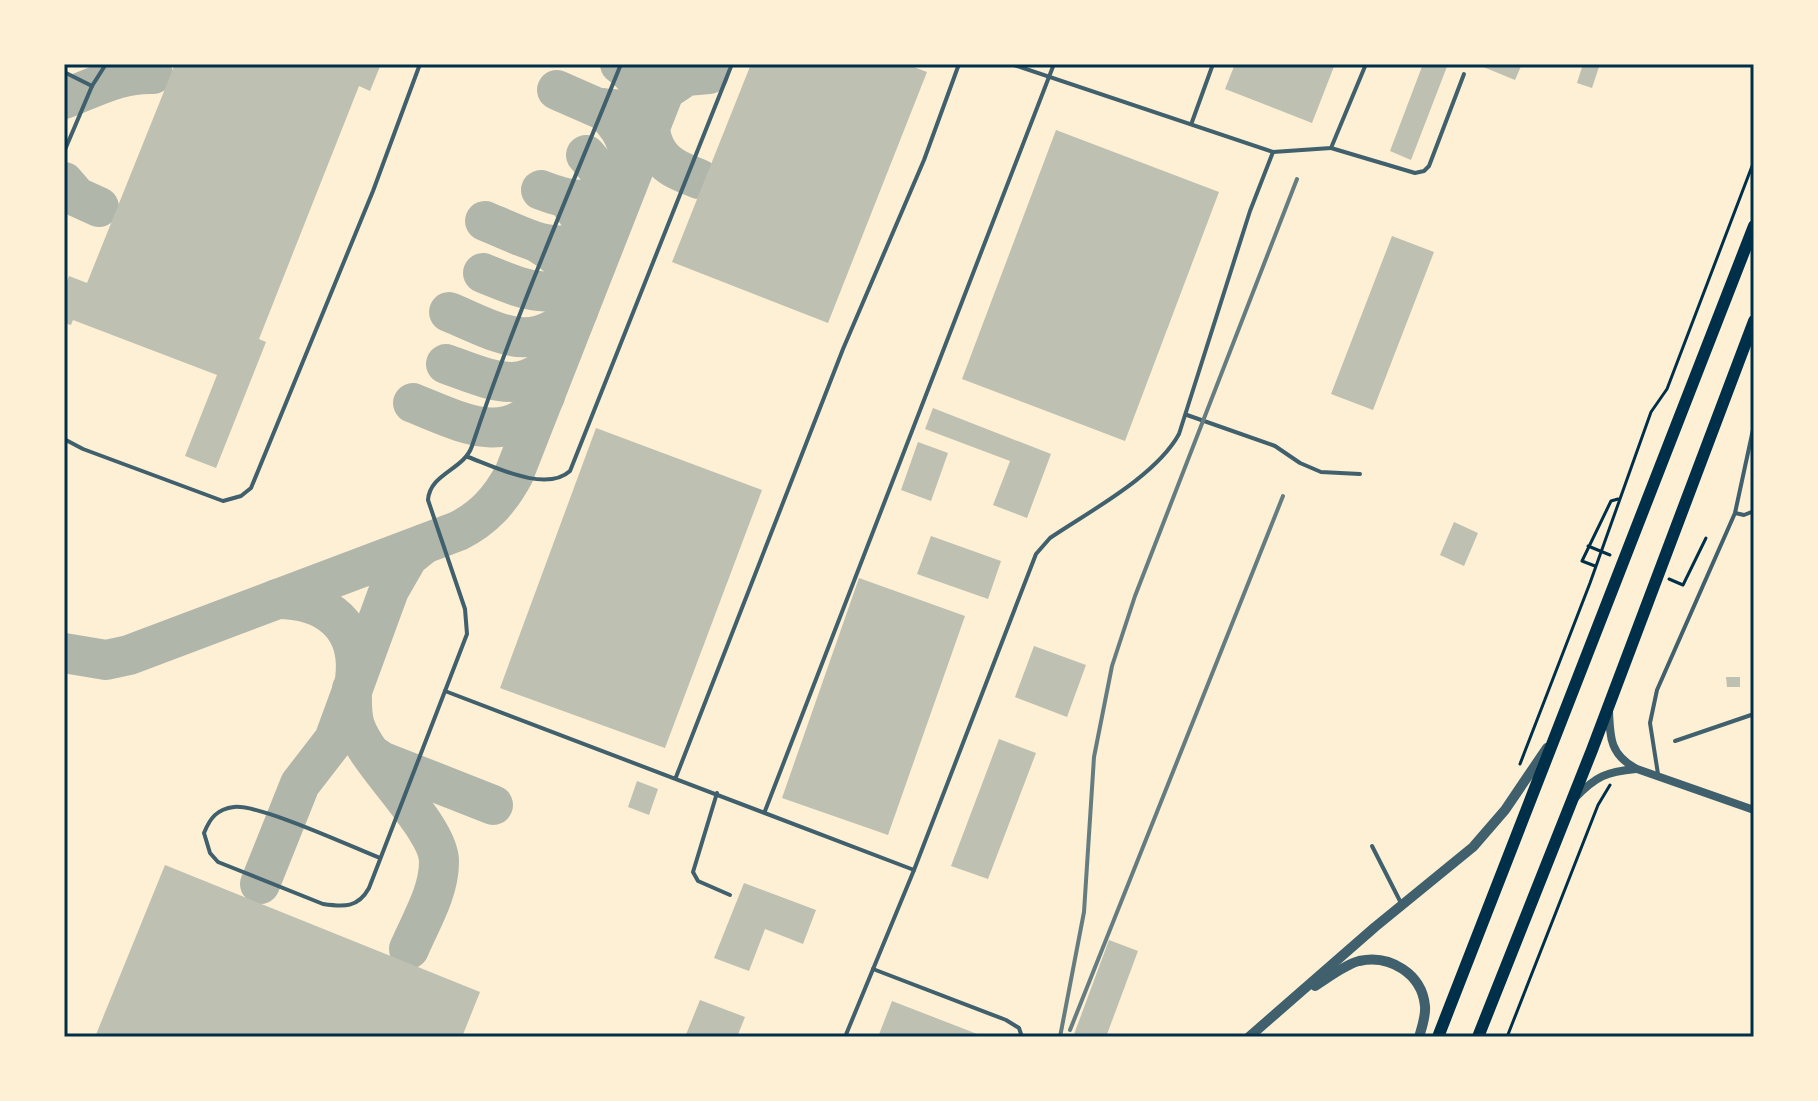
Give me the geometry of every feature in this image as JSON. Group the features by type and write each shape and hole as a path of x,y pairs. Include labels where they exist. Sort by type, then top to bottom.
{"main road":[{"path":"1438,1037 1754,226"},
{"path":"1478,1037 1609,706 1754,321"}],"street":[{"path":"1609,706 1611,737 1615,752 1622,760 1658,777 1754,810"},
{"path":"1249,1037 1473,847 1491,828 1560,728"},
{"path":"1572,801 1600,776 1637,769"},
{"path":"1289,1002 1356,962 1386,961 1406,971 1421,991 1425,1012 1419,1037"}],"lane":[{"path":"64,152 92,86 106,64"},
{"path":"64,439 83,449 223,501 232,501 251,488 373,191 420,64"},
{"path":"380,858 250,807 220,811 211,817 204,833 210,853 218,862 323,904 340,907 354,905 363,899 380,858 467,634 468,623 428,500 429,491 440,477 468,457 621,64"},
{"path":"468,457 514,474 544,480 564,477 570,471 732,64"},
{"path":"676,777 843,349 924,160 959,64"},
{"path":"1011,64 1273,152 1331,148 1415,173 1429,166 1464,74"},
{"path":"764,812 1054,64"},
{"path":"1192,123 1213,64"},
{"path":"1331,148 1366,64"},
{"path":"64,72 92,86"},
{"path":"845,1037 914,870 1036,554 1050,538 1157,463 1173,446 1187,415 1250,211 1273,152"},
{"path":"1187,415 1275,446 1300,463 1321,472 1360,474"},
{"path":"1658,777 1650,723 1657,690 1735,513 1754,425"},
{"path":"1735,513 1744,515 1754,511"},
{"path":"445,691 914,870"},
{"path":"1675,741 1754,714"},
{"path":"717,793 693,872 698,881 730,895"},
{"path":"1372,846 1402,905"},
{"path":"873,969 1006,1020 1019,1028 1022,1037"}],"path":[{"path":"1515,774 1651,412 1667,389 1754,161"},
{"path":"1595,566 1582,561 1611,501 1618,499"},
{"path":"1683,585 1706,538"},
{"path":"1507,1037 1598,805 1614,779"}],"building":[{"path":"175,64 381,64 370,91 359,86 259,339 266,342 216,468 185,456 217,375 73,320 71,325 64,323 64,290 69,276 87,283"},
{"path":"751,64 906,64 927,72 828,323 672,262"},
{"path":"1235,64 1335,64 1312,123 1225,89"},
{"path":"1423,64 1448,64 1411,160 1390,151"},
{"path":"1476,64 1522,64 1515,80"},
{"path":"1583,64 1600,64 1592,88 1577,83"},
{"path":"1056,130 1219,192 1125,441 962,379"},
{"path":"1392,236 1434,252 1373,410 1331,394"},
{"path":"933,408 1051,454 1027,518 993,505 1010,461 925,429"},
{"path":"596,428 762,490 665,748 500,688"},
{"path":"918,442 948,453 931,501 901,490"},
{"path":"1454,522 1478,533 1464,566 1440,555"},
{"path":"931,536 1001,561 988,599 917,574"},
{"path":"859,578 965,616 888,835 782,798"},
{"path":"1034,646 1086,665 1067,717 1015,697"},
{"path":"1726,677 1740,677 1740,687 1727,687"},
{"path":"999,739 1036,753 988,879 951,866"},
{"path":"637,781 658,789 649,815 628,807"},
{"path":"165,865 480,992 462,1037 95,1037"},
{"path":"744,883 816,910 803,944 765,929 749,971 714,958"},
{"path":"1109,940 1138,951 1106,1037 1073,1037"},
{"path":"700,1000 745,1017 737,1037 685,1037"},
{"path":"892,1001 985,1037 878,1037"}],"taxiway":[{"path":"620,64 641,87 656,150 672,167 699,179"},
{"path":"64,653 106,660 129,655 458,531 490,507 514,474 675,64"},
{"path":"64,99 118,79 153,74"},
{"path":"665,90 686,76 709,74"},
{"path":"557,90 598,108 625,110"},
{"path":"541,190 567,198 590,199 611,191 631,171 624,136 601,108"},
{"path":"485,221 537,242 567,245 582,241 614,216 607,180 586,155"},
{"path":"64,182 77,197 99,207"},
{"path":"483,273 515,286 542,291 568,286 582,277 596,264 593,236 569,201"},
{"path":"449,312 515,337 546,334 561,325 578,311 573,280 565,264 540,244"},
{"path":"446,364 494,380 522,381 536,376 562,351"},
{"path":"413,403 466,423 500,427 516,423 531,413 545,396"},
{"path":"260,884 300,784 334,740 389,590 408,557 424,544"},
{"path":"277,599 311,604 337,619 353,645 355,680"},
{"path":"352,689 354,721 362,741 416,814 436,848 439,862 436,884 409,949"},
{"path":"375,757 493,805"}],"railway":[{"path":"1060,1037 1084,912 1094,757 1112,666 1135,596 1297,179"},
{"path":"1070,1030 1283,496"}]}
